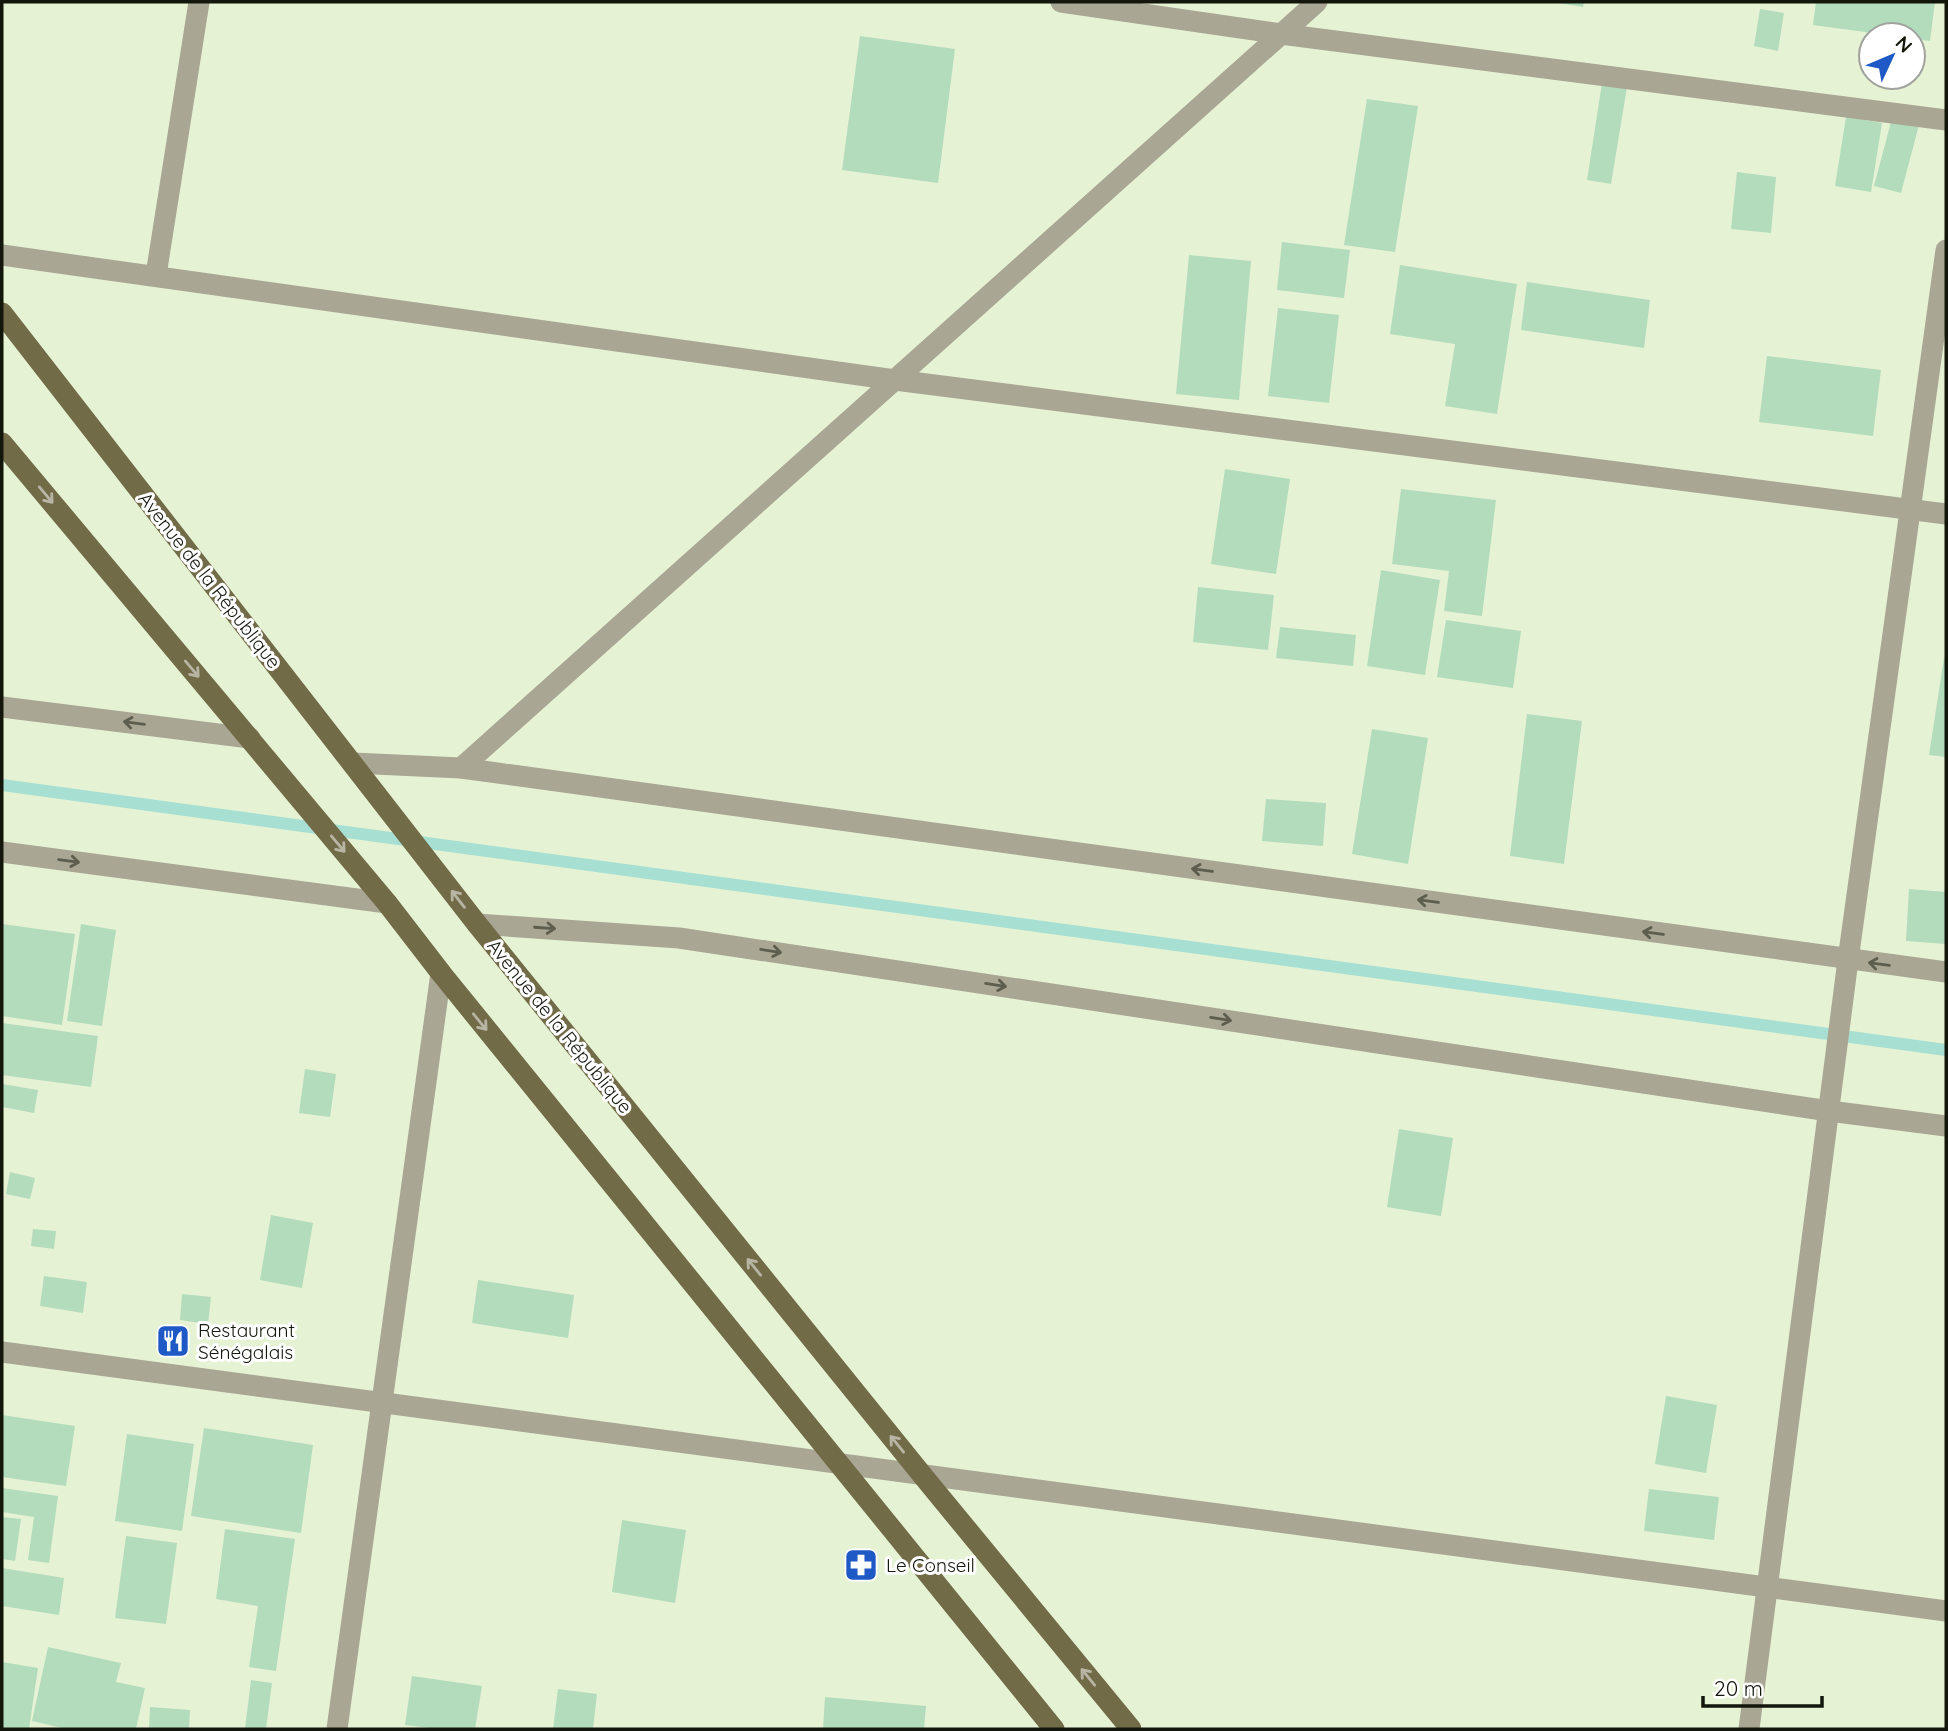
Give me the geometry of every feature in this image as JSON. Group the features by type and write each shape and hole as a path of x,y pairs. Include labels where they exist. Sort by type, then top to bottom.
{"main road":[{"name":"Avenue de la République","path":"2,313 477,924 1131,1729"},
{"path":"2,443 387,903 1054,1729"}],"street":[{"path":"156,275 199,2"},
{"path":"1061,2 1281,34 1946,120"},
{"path":"461,768 1317,2"},
{"path":"1749,1729 1848,960 1946,250"},
{"path":"2,255 895,380 1946,514"},
{"path":"2,707 250,738"},
{"path":"354,763 461,768 1946,972"},
{"path":"2,852 387,903"},
{"path":"477,924 679,937 1829,1111 1946,1126"},
{"path":"337,1729 441,973"},
{"path":"2,1352 1946,1611"}],"building":[{"path":"1559,2 1584,2 1583,7"},
{"path":"1816,2 1935,2 1930,41 1927,41 1927,21 1857,21 1857,31 1813,25"},
{"path":"1760,9 1784,13 1778,51 1754,46"},
{"path":"860,36 955,49 938,183 842,170"},
{"path":"1602,83 1627,87 1611,184 1587,180"},
{"path":"1367,99 1418,106 1395,252 1344,245"},
{"path":"1846,117 1882,123 1871,192 1835,186"},
{"path":"1892,118 1919,125 1901,193 1874,186"},
{"path":"1737,172 1776,177 1771,233 1731,229"},
{"path":"1282,242 1350,250 1344,298 1277,290"},
{"path":"1189,255 1251,261 1239,400 1176,394"},
{"path":"1400,265 1517,284 1497,414 1445,406 1455,344 1390,334"},
{"path":"1527,282 1650,300 1644,348 1521,330"},
{"path":"1278,308 1339,315 1329,403 1268,396"},
{"path":"1767,356 1881,370 1873,436 1759,422"},
{"path":"1225,469 1290,479 1276,574 1211,564"},
{"path":"1401,489 1496,500 1482,616 1444,611 1449,571 1392,564"},
{"path":"1381,570 1440,580 1425,675 1367,666"},
{"path":"1198,587 1274,595 1268,650 1193,642"},
{"path":"1446,620 1521,631 1513,688 1437,677"},
{"path":"1280,627 1356,635 1353,666 1276,658"},
{"path":"1944,658 1946,659 1946,757 1929,755"},
{"path":"1527,714 1582,721 1564,864 1510,856"},
{"path":"1372,729 1428,738 1408,864 1352,854"},
{"path":"1266,799 1326,803 1323,846 1262,841"},
{"path":"1909,889 1946,892 1946,944 1906,941"},
{"path":"2,924 75,934 62,1025 2,1016"},
{"path":"81,924 116,930 102,1026 67,1021"},
{"path":"2,1023 98,1036 91,1087 2,1075"},
{"path":"305,1069 336,1074 330,1117 299,1113"},
{"path":"2,1084 38,1090 34,1113 2,1107"},
{"path":"1399,1129 1453,1138 1441,1216 1387,1207"},
{"path":"10,1172 35,1178 30,1199 6,1194"},
{"path":"271,1215 313,1223 302,1288 260,1280"},
{"path":"33,1229 56,1231 54,1249 31,1246"},
{"path":"44,1276 87,1282 83,1313 40,1306"},
{"path":"478,1280 574,1295 568,1338 472,1323"},
{"path":"182,1294 211,1297 208,1324 180,1320"},
{"path":"1666,1396 1717,1405 1706,1473 1655,1464"},
{"path":"2,1415 75,1426 66,1486 2,1477"},
{"path":"204,1428 313,1445 301,1533 191,1516"},
{"path":"127,1434 194,1444 182,1531 115,1521"},
{"path":"2,1488 58,1496 49,1563 28,1560 34,1517 2,1512"},
{"path":"1649,1489 1719,1497 1714,1540 1644,1531"},
{"path":"2,1517 21,1519 15,1561 2,1559"},
{"path":"622,1520 686,1530 675,1603 612,1592"},
{"path":"225,1529 295,1539 276,1671 249,1667 258,1606 216,1599"},
{"path":"126,1536 177,1543 166,1624 115,1618"},
{"path":"2,1568 64,1578 59,1615 2,1606"},
{"path":"48,1647 121,1663 116,1682 145,1688 136,1729 66,1729 32,1721"},
{"path":"2,1662 38,1668 29,1729 2,1729"},
{"path":"412,1676 482,1686 475,1729 436,1729 405,1725"},
{"path":"251,1680 272,1683 266,1729 245,1729"},
{"path":"558,1689 597,1694 593,1729 553,1729"},
{"path":"825,1697 926,1706 924,1729 823,1729"},
{"path":"150,1707 190,1710 189,1729 149,1729"}],"waterway":[{"path":"2,785 1946,1050"}],"place":[{"name":"Restaurant Sénégalais","path":"173,1341"},
{"name":"Le Conseil","path":"861,1565"}]}
